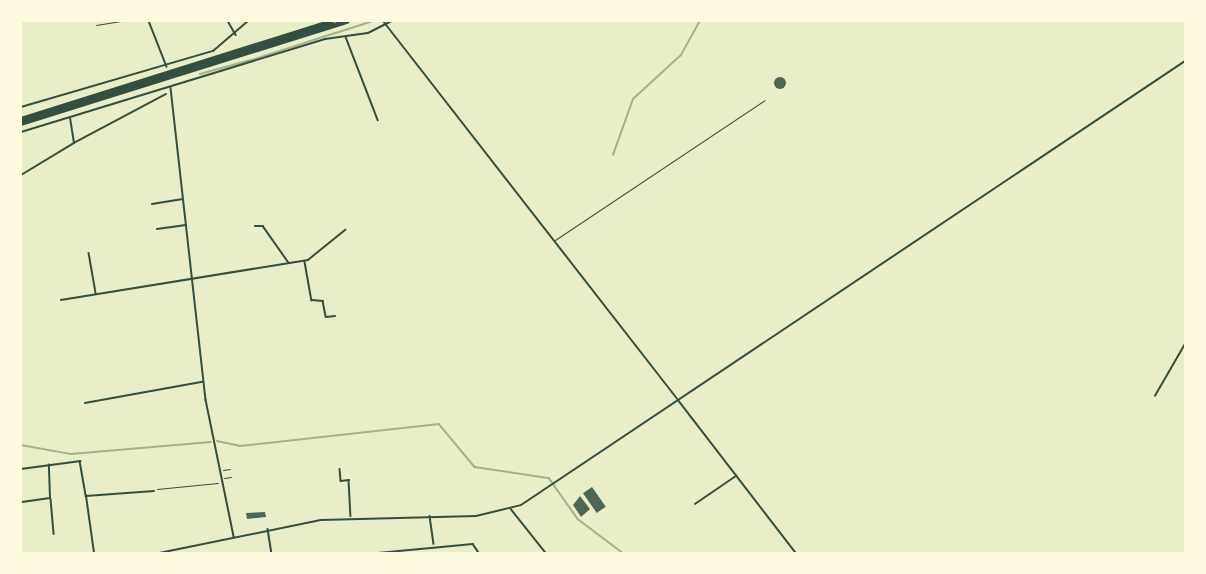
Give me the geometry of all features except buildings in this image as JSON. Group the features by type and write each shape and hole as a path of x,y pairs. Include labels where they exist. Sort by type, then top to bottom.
{"highway":[{"path":"21,118 172,75 330,21"},
{"path":"21,123 346,21"}],"street":[{"path":"149,21 167,67"},
{"path":"228,21 236,35"},
{"path":"21,106 167,67 219,49 248,21"},
{"path":"383,21 796,553"},
{"path":"21,132 386,25 392,21"},
{"path":"346,36 378,120"},
{"path":"159,553 268,529 351,516 476,516 511,509 553,485 1185,62"},
{"path":"171,88 204,382 234,536"},
{"path":"21,175 74,143 166,94"},
{"path":"70,118 74,143"},
{"path":"152,204 183,199"},
{"path":"157,229 186,225"},
{"path":"255,226 263,226 289,263"},
{"path":"61,300 307,261 345,230"},
{"path":"89,253 96,294"},
{"path":"307,261 312,300 323,302 326,317 335,316"},
{"path":"1155,396 1185,344"},
{"path":"85,403 204,382"},
{"path":"21,469 81,461 94,553"},
{"path":"49,465 54,534"},
{"path":"340,469 341,481 349,480 351,516"},
{"path":"695,504 737,476"},
{"path":"86,496 156,490"},
{"path":"22,502 50,498"},
{"path":"511,509 546,553"},
{"path":"430,516 434,545"},
{"path":"268,529 272,553"},
{"path":"378,553 434,545 473,544 479,553"}],"lane":[{"path":"553,241 765,100"},
{"path":"221,470 230,469"},
{"path":"222,478 231,477"}],"path":[{"path":"96,25 121,21"},
{"path":"156,490 223,482"}],"waterway":[{"path":"336,33 374,21"},
{"path":"613,155 633,99 681,55 700,21"},
{"path":"252,60 335,33"},
{"path":"200,74 251,60"},
{"path":"217,441 240,446 439,424 475,467 549,478 578,519 623,553"},
{"path":"21,445 71,454 210,442"}]}
